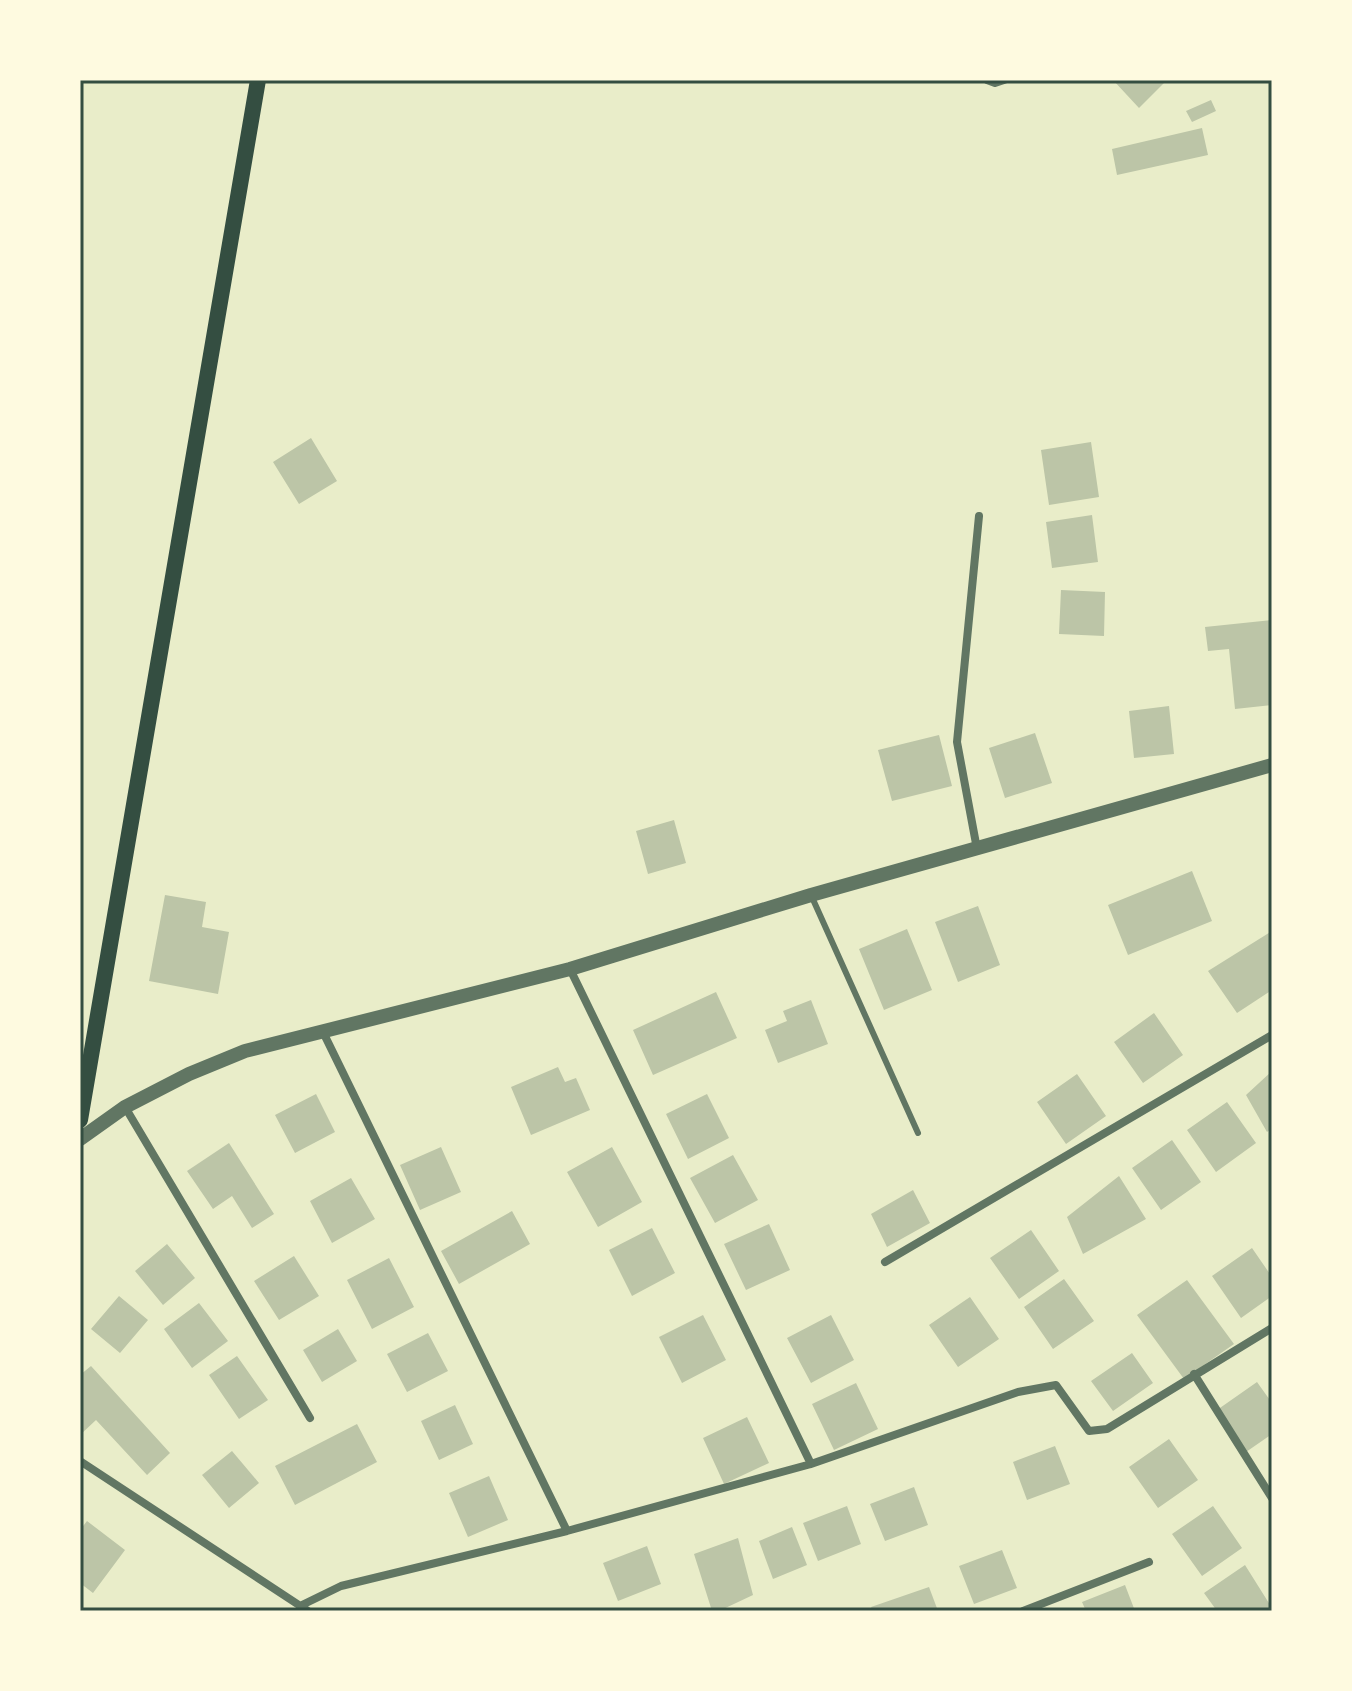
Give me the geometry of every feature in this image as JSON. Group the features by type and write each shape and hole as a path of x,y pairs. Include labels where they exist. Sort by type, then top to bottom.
{"main road":[{"path":"80,1120 258,80"}],"street":[{"path":"987,80 995,83 1004,80"},
{"path":"977,849 957,742 979,516"},
{"path":"80,1139 125,1107 189,1074 245,1051 570,969 811,895 1272,765"},
{"path":"570,969 811,1464"},
{"path":"323,1032 567,1531"},
{"path":"885,1262 1272,1035"},
{"path":"125,1107 310,1418"},
{"path":"80,1461 305,1608 341,1586 567,1531 811,1464 1018,1392 1056,1385 1089,1431 1107,1429 1272,1328"},
{"path":"1194,1374 1272,1498"},
{"path":"1023,1611 1149,1562"}],"lane":[{"path":"811,895 918,1133"}],"building":[{"path":"1113,80 1167,80 1139,108"},
{"path":"1211,100 1216,111 1192,122 1186,111"},
{"path":"1202,128 1208,155 1117,175 1112,149"},
{"path":"311,438 337,481 299,504 273,462"},
{"path":"1091,442 1099,497 1049,505 1041,450"},
{"path":"1092,515 1098,562 1052,568 1046,522"},
{"path":"1061,590 1105,592 1104,636 1059,634"},
{"path":"1272,620 1272,705 1235,709 1229,649 1208,651 1205,627"},
{"path":"1169,706 1174,754 1134,758 1129,711"},
{"path":"1035,733 1052,783 1005,798 989,748"},
{"path":"939,735 952,786 892,801 878,750"},
{"path":"674,820 686,863 648,874 636,831"},
{"path":"1192,871 1212,921 1128,955 1108,905"},
{"path":"165,895 206,902 202,927 229,932 218,994 149,981"},
{"path":"978,906 1000,965 958,982 935,922"},
{"path":"907,929 932,990 884,1010 859,949"},
{"path":"1272,931 1272,990 1237,1013 1208,971"},
{"path":"716,992 737,1038 653,1075 633,1030"},
{"path":"811,1000 828,1044 778,1063 765,1030 787,1021 783,1011"},
{"path":"1154,1013 1183,1055 1143,1083 1114,1042"},
{"path":"558,1067 565,1082 576,1078 590,1110 531,1135 511,1087"},
{"path":"1272,1071 1272,1128 1267,1132 1246,1095"},
{"path":"1077,1074 1106,1116 1066,1144 1037,1102"},
{"path":"316,1094 335,1132 295,1153 275,1115"},
{"path":"707,1094 729,1138 688,1159 666,1114"},
{"path":"1227,1102 1256,1143 1216,1172 1187,1130"},
{"path":"1172,1140 1201,1182 1161,1210 1132,1168"},
{"path":"229,1143 274,1214 252,1228 232,1196 213,1209 187,1171"},
{"path":"441,1147 461,1192 420,1210 400,1165"},
{"path":"612,1147 642,1202 598,1227 567,1172"},
{"path":"733,1155 758,1200 715,1223 690,1178"},
{"path":"1119,1176 1146,1219 1083,1254 1067,1217"},
{"path":"351,1178 375,1219 332,1243 310,1201"},
{"path":"913,1190 930,1223 887,1247 871,1214"},
{"path":"512,1211 530,1244 459,1284 441,1251"},
{"path":"769,1224 790,1270 746,1290 724,1244"},
{"path":"652,1228 675,1273 632,1296 609,1250"},
{"path":"1031,1230 1059,1271 1019,1299 990,1258"},
{"path":"167,1244 195,1278 163,1305 135,1271"},
{"path":"1252,1248 1272,1277 1272,1296 1241,1318 1212,1276"},
{"path":"294,1256 319,1296 279,1320 254,1281"},
{"path":"389,1258 414,1307 372,1329 347,1280"},
{"path":"1064,1279 1094,1321 1053,1349 1024,1307"},
{"path":"1187,1280 1234,1344 1184,1379 1137,1315"},
{"path":"119,1296 148,1320 120,1353 91,1329"},
{"path":"970,1297 999,1339 958,1367 929,1325"},
{"path":"199,1303 228,1341 192,1368 164,1329"},
{"path":"703,1315 726,1360 682,1383 659,1337"},
{"path":"831,1315 854,1360 811,1383 787,1338"},
{"path":"338,1329 357,1361 322,1382 303,1350"},
{"path":"428,1333 448,1371 407,1392 387,1354"},
{"path":"1132,1353 1153,1383 1113,1411 1091,1381"},
{"path":"237,1356 268,1400 239,1419 209,1375"},
{"path":"91,1366 170,1453 147,1475 96,1420 80,1435 80,1375"},
{"path":"1257,1382 1272,1403 1272,1434 1246,1452 1217,1410"},
{"path":"856,1383 878,1429 834,1450 812,1404"},
{"path":"455,1405 473,1444 439,1460 421,1421"},
{"path":"747,1417 769,1463 724,1484 703,1438"},
{"path":"357,1424 377,1462 295,1505 275,1466"},
{"path":"1169,1439 1198,1480 1158,1508 1129,1467"},
{"path":"1055,1446 1070,1484 1027,1500 1013,1462"},
{"path":"232,1451 259,1483 229,1508 202,1475"},
{"path":"489,1476 508,1520 468,1537 449,1493"},
{"path":"914,1487 928,1525 885,1541 870,1504"},
{"path":"847,1506 861,1544 818,1561 803,1523"},
{"path":"1213,1506 1242,1548 1202,1576 1172,1534"},
{"path":"87,1521 125,1550 93,1593 80,1583 80,1530"},
{"path":"792,1527 807,1565 773,1579 759,1541"},
{"path":"738,1538 753,1595 719,1611 712,1611 694,1554"},
{"path":"647,1546 661,1584 618,1601 603,1563"},
{"path":"1002,1550 1017,1588 974,1604 959,1566"},
{"path":"1245,1565 1272,1608 1268,1611 1217,1611 1204,1593"},
{"path":"1125,1585 1135,1611 1086,1611 1082,1602"},
{"path":"929,1587 938,1611 873,1611 871,1607"}]}
